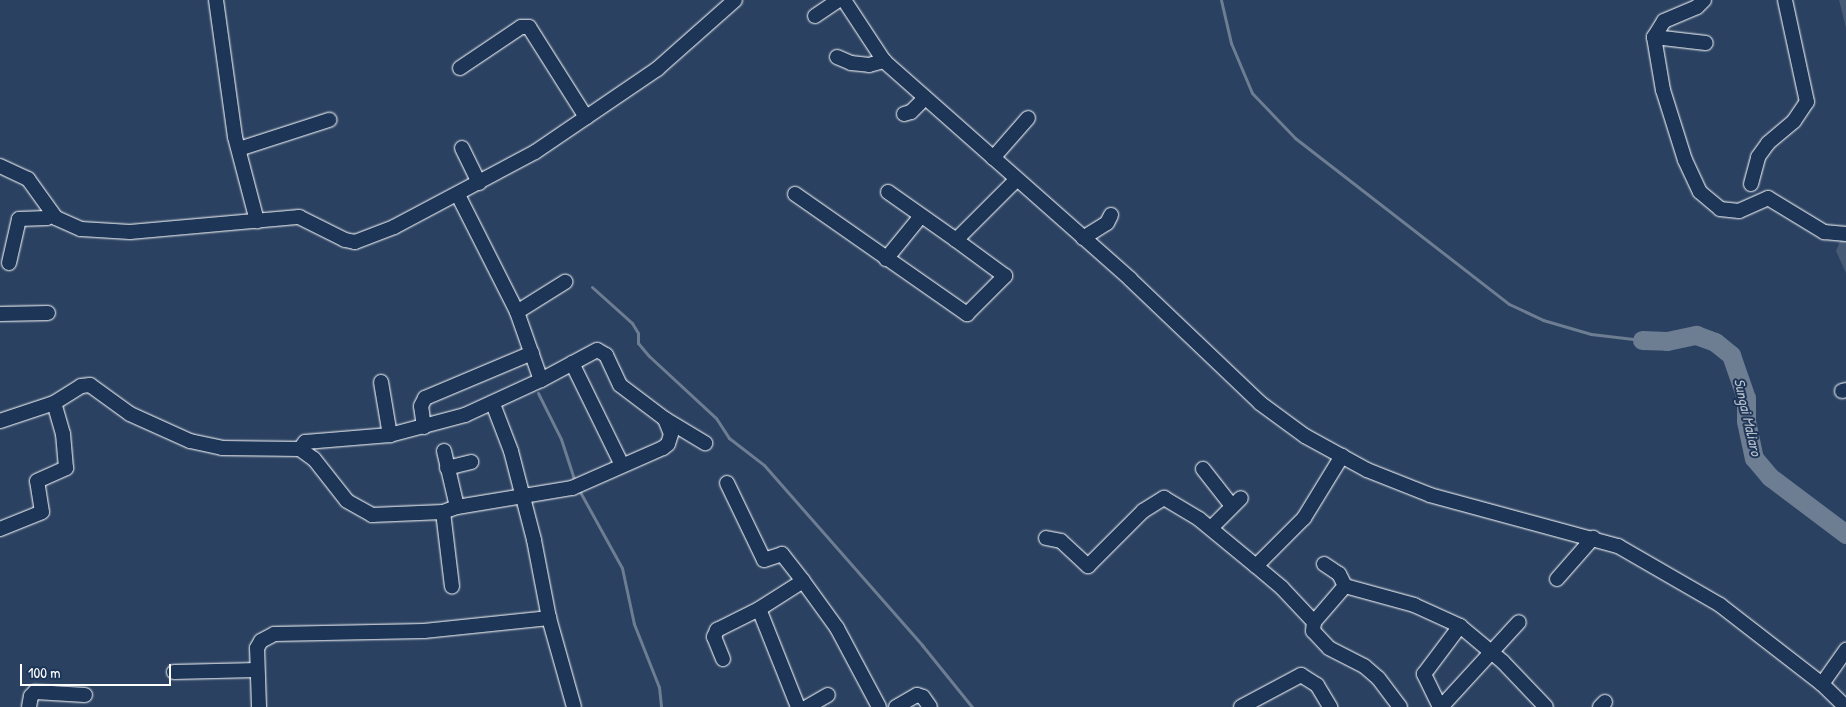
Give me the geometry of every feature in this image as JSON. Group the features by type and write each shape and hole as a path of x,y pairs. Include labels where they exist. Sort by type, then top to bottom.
{"street":[{"path":"216,0 228,96 257,221"},
{"path":"0,166 28,180 52,215 73,228 102,232 257,221 299,216 353,242 394,227 458,195 586,117 657,69 735,0"},
{"path":"816,16 839,0"},
{"path":"844,0 884,61 1083,238 1260,403 1305,436 1367,470 1430,494 1618,546 1682,580 1720,605 1822,684 1846,707"},
{"path":"1704,0 1697,7 1664,21 1654,37 1662,90 1685,160 1700,192 1720,209 1739,211 1768,198 1824,232 1846,234"},
{"path":"1751,184 1758,158 1768,143 1794,121 1807,102 1784,0"},
{"path":"460,68 520,28 529,27 586,117"},
{"path":"1654,37 1706,42"},
{"path":"837,57 860,64 884,61"},
{"path":"904,114 911,112 925,98"},
{"path":"993,158 1028,118"},
{"path":"239,149 329,120"},
{"path":"462,148 479,183"},
{"path":"956,240 1017,179"},
{"path":"795,194 967,314 1005,275 888,192"},
{"path":"458,195 516,312 541,380"},
{"path":"9,263 19,219 47,218 52,215"},
{"path":"1083,238 1107,223 1112,215"},
{"path":"886,259 921,216"},
{"path":"516,312 565,282"},
{"path":"0,314 48,313"},
{"path":"300,448 305,442 390,435 424,428 492,404 541,380 593,351 601,351 620,385 665,419 704,443"},
{"path":"424,428 421,406 425,398 532,354"},
{"path":"572,363 622,465"},
{"path":"381,382 390,435"},
{"path":"0,421 54,403 81,386 90,385 130,414 190,441 222,448 300,448 314,458 337,492 358,510 372,515 443,512 457,507 523,498 572,488 668,444 671,434 665,419"},
{"path":"0,529 42,512 37,481 66,468 63,434 54,403"},
{"path":"492,404 511,451 549,618 574,707"},
{"path":"444,452 457,507"},
{"path":"1256,566 1304,518 1342,456"},
{"path":"447,468 471,462"},
{"path":"1203,470 1237,502 1211,528"},
{"path":"727,483 764,560 782,554 837,628 879,707"},
{"path":"1046,538 1061,541 1088,566 1143,511 1164,498 1172,500 1211,528 1256,566 1314,622"},
{"path":"443,512 452,586"},
{"path":"1557,579 1593,538"},
{"path":"1324,564 1339,574 1345,586 1414,605 1460,626 1492,651 1541,705"},
{"path":"723,659 714,637 717,630 759,610 803,581"},
{"path":"1345,586 1314,622 1313,631 1318,638 1378,678 1400,707"},
{"path":"759,610 798,707"},
{"path":"259,707 257,648 261,641 274,634 464,629 549,618"},
{"path":"1460,626 1424,674 1441,707 1519,622"},
{"path":"1822,684 1846,650"},
{"path":"174,672 257,670"},
{"path":"1241,707 1300,674 1309,678 1330,707"},
{"path":"30,707 31,696 36,692 85,695"},
{"path":"807,707 828,695"},
{"path":"896,707 917,695 924,697 930,707"}],"shaded area":[{"path":"1839,0 1846,0 1846,28"},
{"path":"1841,239 1846,239 1846,273 1836,251"}],"waterway":[{"path":"1221,0 1231,43 1252,93 1295,138 1509,304 1543,320 1591,334 1642,340"},
{"path":"592,287 632,323 638,333 638,343 649,356 716,418 729,438 764,465 922,645 972,707"},
{"name":"Sungai Maliaro","path":"1642,340 1667,341 1696,335 1715,342 1731,355 1746,398 1746,421 1754,458 1770,477 1846,534"},
{"path":"538,393 561,439 575,482"},
{"path":"579,490 622,568 634,624 659,687 661,707"}]}
